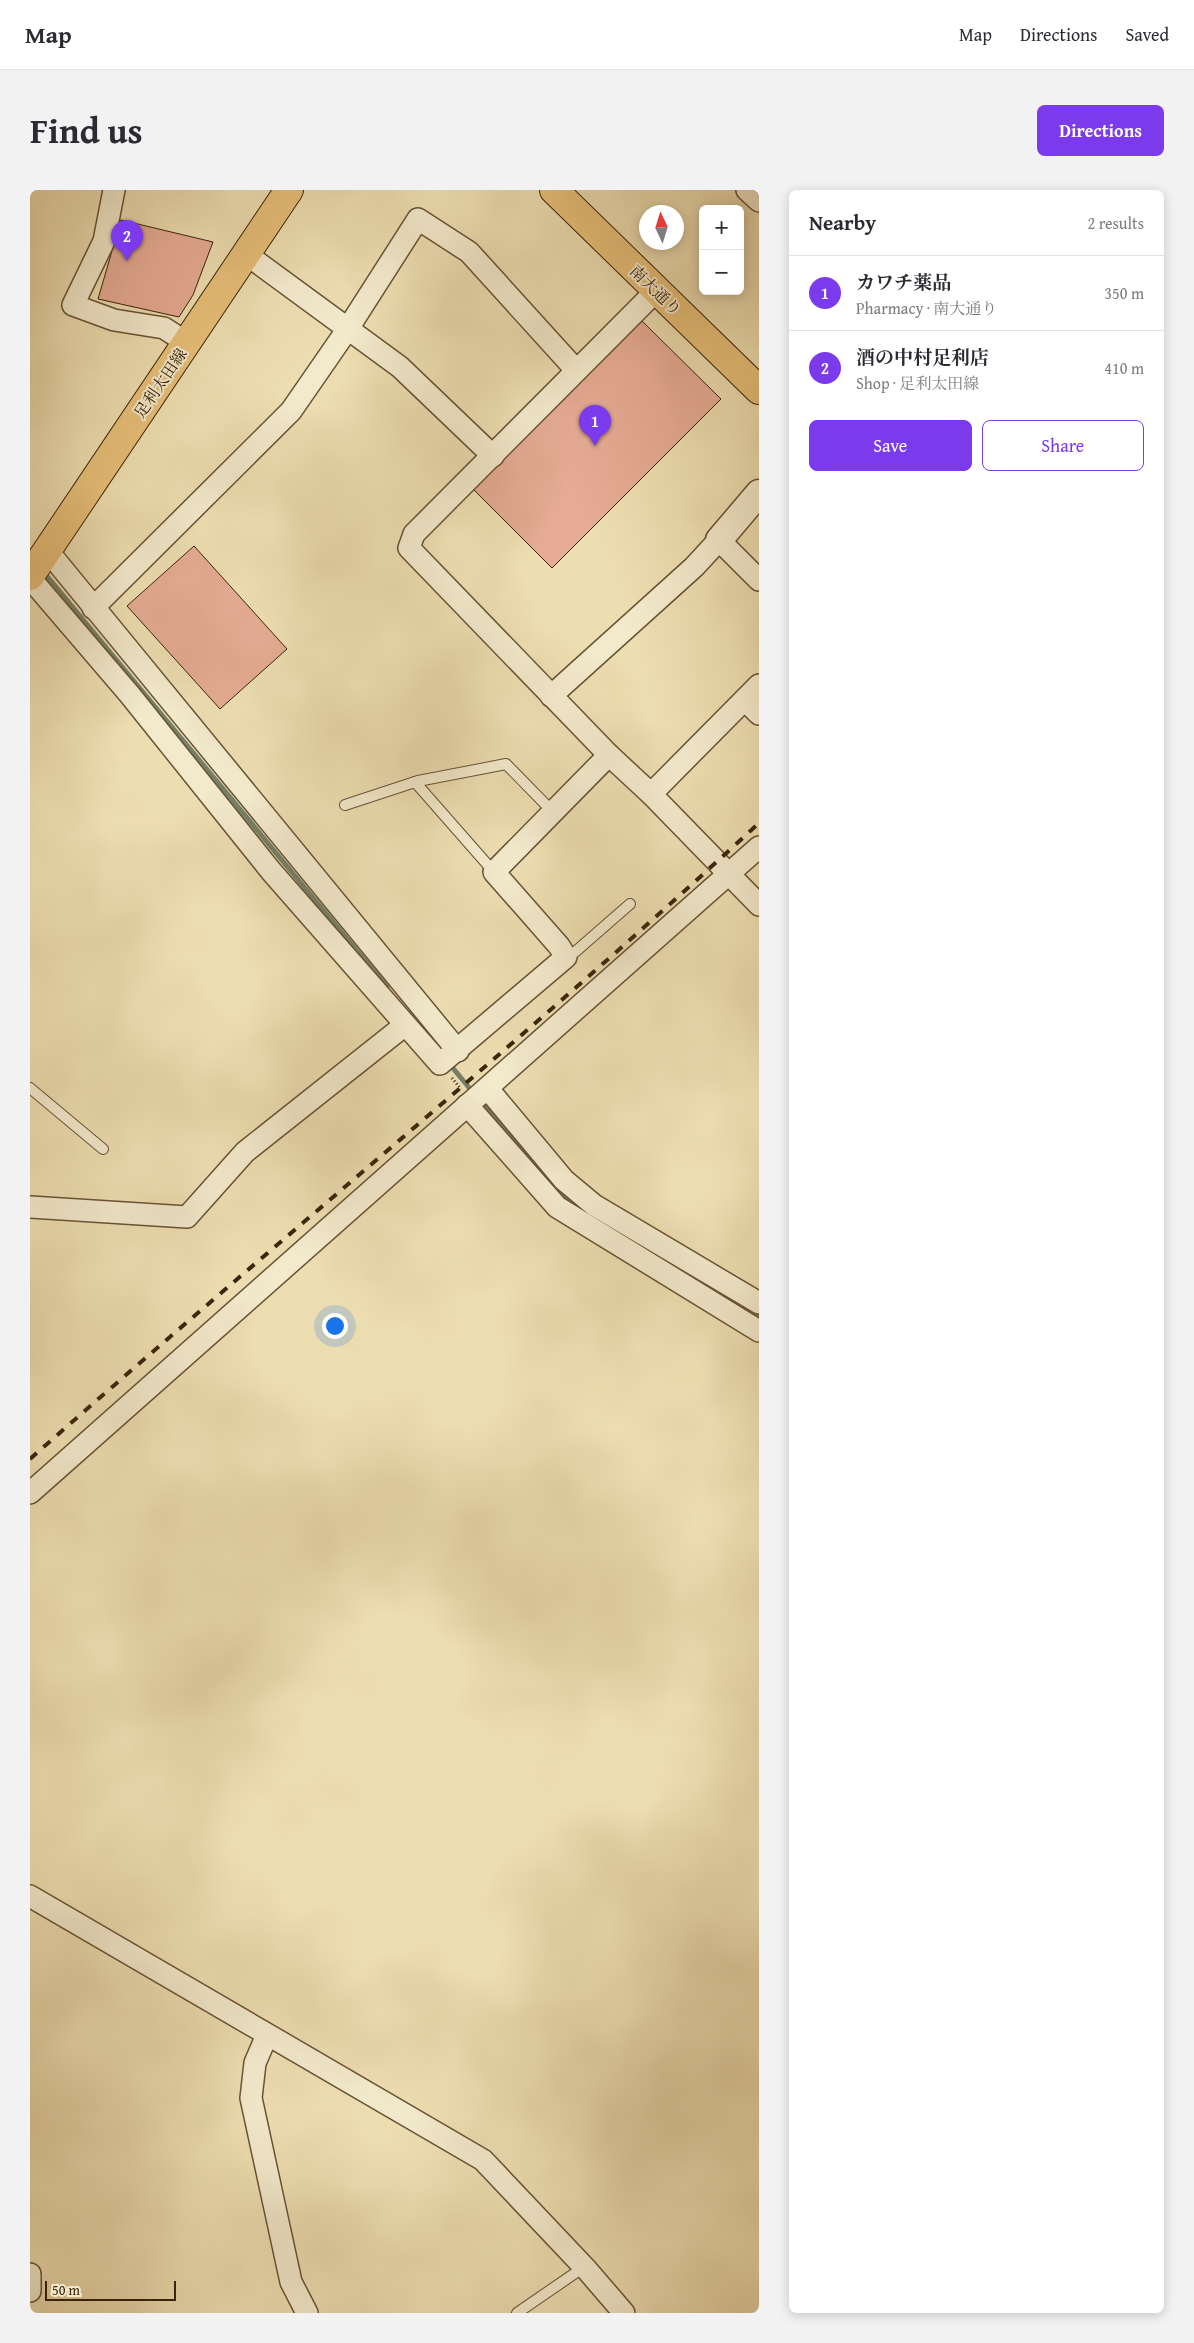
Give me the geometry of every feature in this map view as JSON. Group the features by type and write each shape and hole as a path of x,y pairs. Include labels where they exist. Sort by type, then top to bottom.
{"main road":[{"name":"足利太田線","path":"30,577 289,190"},
{"name":"南大通り","path":"566,194 656,291 759,390"}],"street":[{"path":"114,190 104,241 73,305 114,320 164,328 187,343"},
{"path":"747,190 759,202"},
{"path":"93,608 291,411 347,330 418,219 469,252 576,370"},
{"path":"246,254 347,330 400,367 493,456"},
{"path":"656,291 414,534 409,548 551,696 609,755 651,794 759,905"},
{"path":"551,696 694,568 759,493"},
{"path":"719,540 759,580"},
{"path":"47,550 458,1051"},
{"path":"30,577 130,695 270,871 440,1064 458,1051 566,957 559,946 494,872 609,755"},
{"path":"651,794 754,699"},
{"path":"30,1493 465,1098 488,1089 759,847"},
{"path":"30,1207 187,1217 245,1152 405,1025"},
{"path":"488,1089 564,1180 594,1205 759,1303"},
{"path":"465,1098 557,1207 759,1331"},
{"path":"30,1896 483,2160 584,2267 624,2313"},
{"path":"267,2035 255,2064 251,2098 292,2282 307,2313"},
{"path":"30,2274 30,2291"}],"lane":[{"path":"345,805 415,782 506,764 553,812"},
{"path":"415,782 494,872"},
{"path":"566,957 575,952 630,904"},
{"path":"30,1088 103,1149"},
{"path":"517,2313 584,2267"}],"path":[{"path":"446,1071 465,1098"}],"building":[{"path":"121,220 213,242 193,295 179,317 98,299"},
{"path":"641,320 721,399 552,568 472,488"},
{"path":"194,546 287,649 220,709 127,606"}],"waterway":[{"path":"46,575 387,987"},
{"path":"452,1067 471,1090"},
{"path":"485,1107 568,1201 589,1213"},
{"path":"680,1268 759,1316"}],"railway":[{"path":"30,1459 579,985 759,823"}],"place":[{"name":"酒の中村足利店","path":"127,261"},
{"name":"カワチ薬品","path":"595,446"}]}
